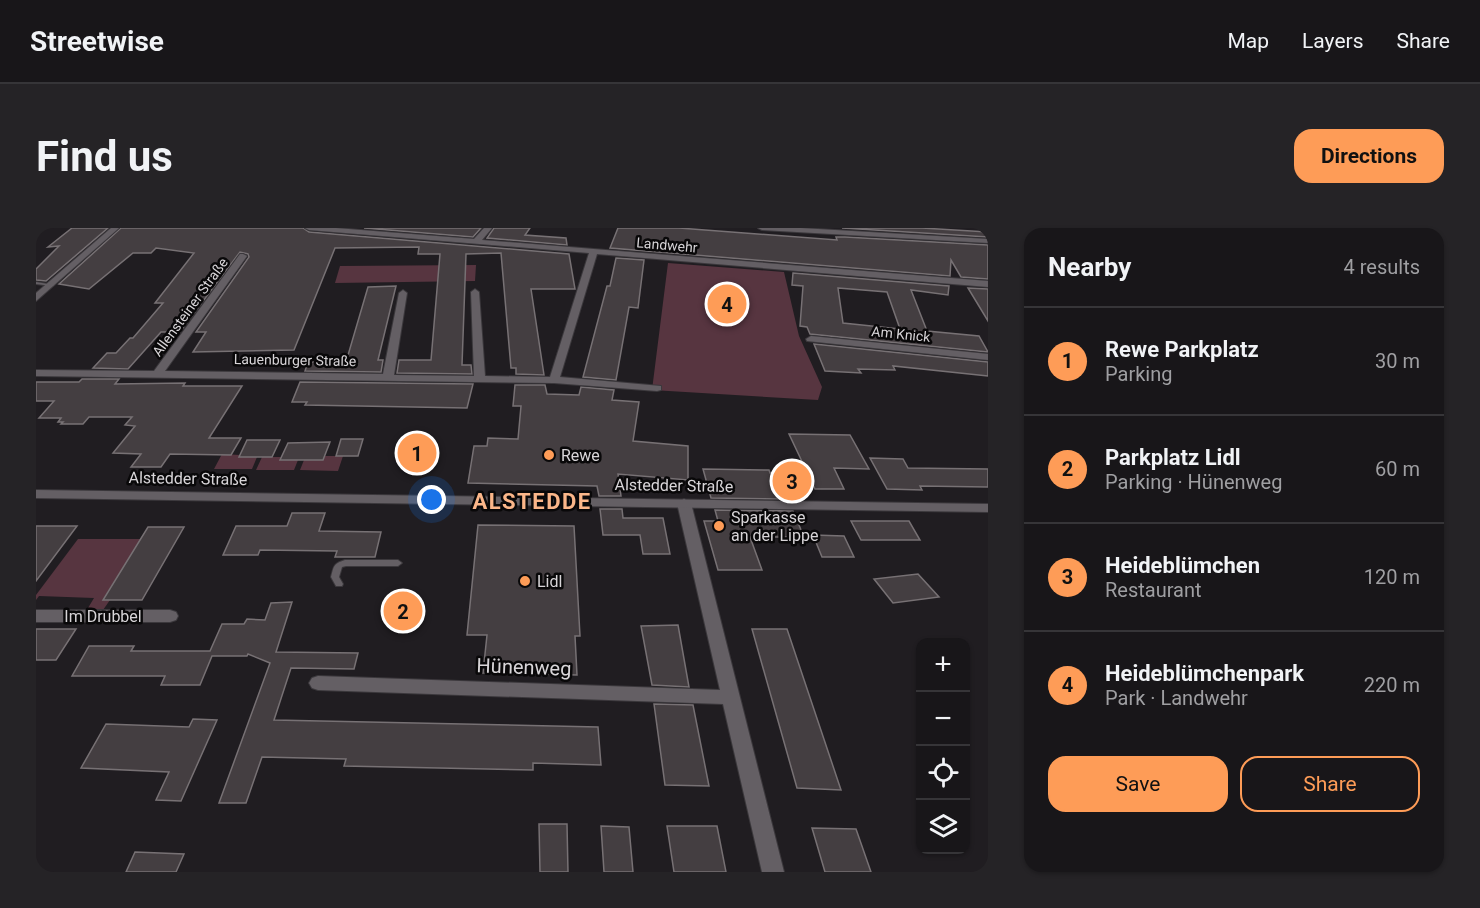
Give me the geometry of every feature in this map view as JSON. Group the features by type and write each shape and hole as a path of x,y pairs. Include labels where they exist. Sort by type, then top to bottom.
{"street":[{"path":"36,298 115,228"},
{"name":"Landwehr","path":"309,228 988,284"},
{"path":"476,242 488,228"},
{"path":"762,228 877,231 988,241"},
{"path":"959,228 968,240"},
{"path":"554,380 593,253"},
{"name":"Allensteiner Straße","path":"158,373 243,256"},
{"path":"475,292 480,379"},
{"path":"388,376 403,293"},
{"name":"Am Knick","path":"811,339 988,357"},
{"name":"Lauenburger Straße","path":"36,373 554,380 657,388"},
{"name":"Alstedder Straße","path":"36,494 684,503 987,510"},
{"path":"684,503 773,872"},
{"name":"Im Drubbel","path":"36,616 170,616"},
{"name":"Hünenweg","path":"318,683 729,697"}],"lane":[{"path":"36,283 52,285"},
{"path":"339,584 335,577 338,566 345,563 398,563"}],"shaded area":[{"path":"668,263 784,272 799,336 822,387 818,400 652,390"},
{"path":"476,265 475,281 335,283 340,266"},
{"path":"222,454 257,457 252,469 214,469"},
{"path":"325,456 343,456 338,471 300,470 304,460 323,460"},
{"path":"262,457 298,460 294,470 256,470"},
{"path":"78,539 141,539 103,599 110,600 103,610 88,608 94,598 39,596 36,600 36,595"}],"building":[{"path":"72,228 108,228 46,281 36,280 36,269 59,246 48,247"},
{"path":"121,228 303,228 309,232 569,254 575,289 531,289 544,375 516,374 516,368 511,368 501,253 466,254 462,365 471,365 472,374 397,373 399,360 431,360 440,254 418,254 419,247 335,248 294,350 193,352 206,332 196,332 249,257 248,254 240,252 180,332 161,332 128,369 93,368 107,353 116,353 130,338 133,338 163,303 155,303 194,253 156,248 151,253 133,253 89,289 59,284"},
{"path":"364,228 481,228 473,237"},
{"path":"494,228 530,228 525,235 566,238 567,245 487,238"},
{"path":"618,228 679,228 837,240 836,237 845,237 988,245 988,279 961,277 951,260 950,276 610,248"},
{"path":"842,228 922,228 988,232 988,237"},
{"path":"616,258 644,260 638,308 629,307 616,380 583,377 607,286 610,286"},
{"path":"793,273 949,286 948,295 911,290 927,331 979,336 988,352 810,334 807,327 800,326 803,286 792,285","holes":["838,288 887,292 900,329 843,323"]},
{"path":"396,286 378,360 383,360 381,372 305,371 308,362 346,362 368,287"},
{"path":"968,288 988,289 988,321"},
{"path":"814,344 988,362 988,376 893,366 895,370 858,369 861,373 825,371"},
{"path":"82,379 119,379 115,384 185,383 183,386 242,386 209,438 241,438 231,455 170,454 161,467 131,467 141,454 113,453 135,426 125,425 132,417 89,417 83,424 61,424 63,422 58,422 61,418 39,418 54,401 36,401 36,382 79,382"},
{"path":"300,382 473,384 467,408 305,405 307,402 292,402"},
{"path":"515,385 545,385 547,394 579,395 581,387 614,390 612,400 639,402 633,441 688,446 688,480 618,474 621,496 599,496 597,486 468,483 474,446 487,446 488,438 518,439 521,406 513,406"},
{"path":"789,434 850,435 869,469 834,468 844,489 815,489"},
{"path":"341,439 363,439 358,456 336,456"},
{"path":"247,440 280,440 272,457 239,457"},
{"path":"330,442 323,460 280,460 288,443"},
{"path":"870,458 903,459 908,468 988,469 988,487 920,486 922,490 887,489"},
{"path":"703,469 769,470 770,473 775,473 787,499 711,498"},
{"path":"600,509 622,509 623,518 663,518 670,554 643,554 640,535 603,535"},
{"path":"715,510 793,511 804,537 750,537 762,570 718,570 704,521 718,521"},
{"path":"292,513 325,513 319,531 381,532 375,557 335,557 337,551 260,550 258,555 223,555 236,526 287,526"},
{"path":"851,521 909,521 920,540 861,540"},
{"name":"Lidl","path":"478,525 574,526 580,636 575,636 577,675 483,673 487,635 467,635"},
{"path":"36,526 77,526 36,581"},
{"path":"148,527 184,527 142,600 103,600"},
{"path":"813,535 844,536 854,557 822,557"},
{"path":"918,574 939,597 893,603 874,579"},
{"path":"292,602 276,652 358,653 354,669 291,668 274,720 598,727 601,765 533,763 533,770 344,766 346,759 262,757 246,803 219,803 270,663 248,654 247,656 212,656 200,685 161,685 165,676 72,676 89,646 134,646 131,651 210,651 222,624 244,624 247,619 265,620 271,603"},
{"path":"678,625 689,687 652,685 641,626"},
{"path":"36,629 76,629 56,660 36,660"},
{"path":"752,629 787,629 841,790 797,788"},
{"path":"654,704 693,705 709,786 665,785"},
{"path":"193,719 217,720 181,801 156,800 169,772 81,768 106,724 189,727"},
{"path":"539,824 567,824 568,872 540,872"},
{"path":"601,826 629,827 633,872 604,872"},
{"path":"667,826 717,826 726,872 674,872"},
{"path":"812,828 856,829 871,872 825,872"},
{"path":"135,852 184,854 176,872 126,872"}],"place":[{"name":"Heideblümchenpark","path":"727,304"},
{"name":"Rewe Parkplatz","path":"417,453"},
{"name":"Rewe","path":"549,455"},
{"name":"Heideblümchen","path":"792,481"},
{"name":"Sparkasse an der Lippe","path":"719,526"},
{"name":"Lidl","path":"525,581"},
{"name":"Parkplatz Lidl","path":"403,611"}],"district":[{"name":"ALSTEDDE","path":"532,501"}]}
